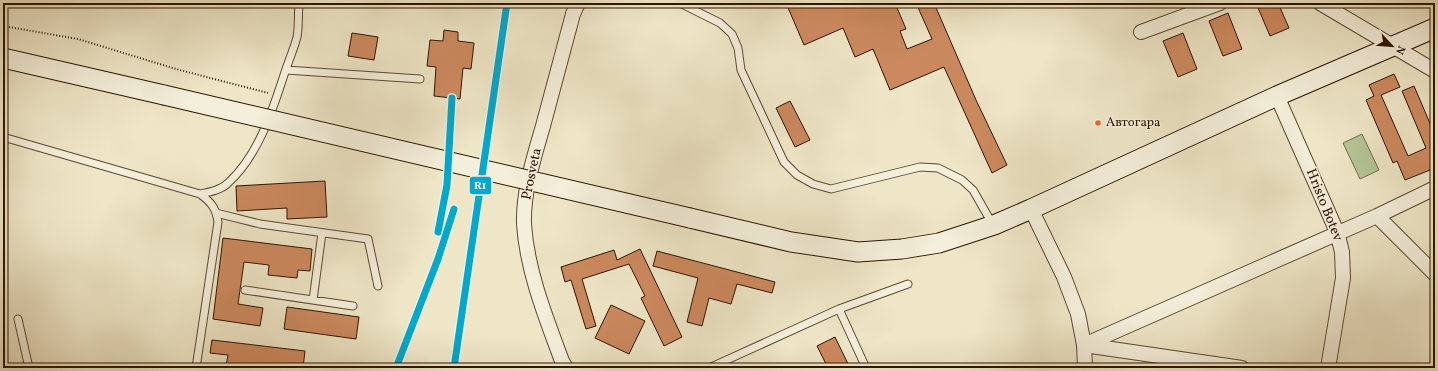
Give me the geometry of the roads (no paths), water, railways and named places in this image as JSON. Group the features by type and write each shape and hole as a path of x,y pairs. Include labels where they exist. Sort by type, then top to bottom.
{"main road":[{"path":"3,58 791,242 858,252 902,249 939,243 994,225 1277,96 1435,28"}],"street":[{"name":"Prosveta","path":"566,368 540,302 524,224 525,199 538,142 573,14 578,3"},
{"path":"1141,32 1220,3"},
{"path":"1320,3 1435,71"},
{"name":"Hristo Botev","path":"1277,96 1337,232 1342,252 1343,278 1328,368"},
{"path":"1084,345 1337,232 1377,216 1435,188"},
{"path":"1031,209 1064,277 1078,314 1084,345 1085,368"},
{"path":"1377,216 1435,274"},
{"path":"1084,345 1242,368"}],"lane":[{"path":"200,194 215,190 227,184 236,176 260,139 297,36 299,3"},
{"path":"680,3 720,23 732,34 738,48 741,70 784,162 797,175 813,184 831,189 920,167 938,168 962,180 973,190 994,225"},
{"path":"286,70 420,79"},
{"path":"3,137 200,194 209,201 214,207 216,213 217,227 196,368"},
{"path":"216,213 260,224 368,239 378,286"},
{"path":"313,300 322,233"},
{"path":"709,368 840,309 908,284"},
{"path":"245,290 353,306"},
{"path":"840,309 866,368"},
{"path":"18,319 29,368"}],"place":[{"name":"Автогара","path":"1098,123"}]}
